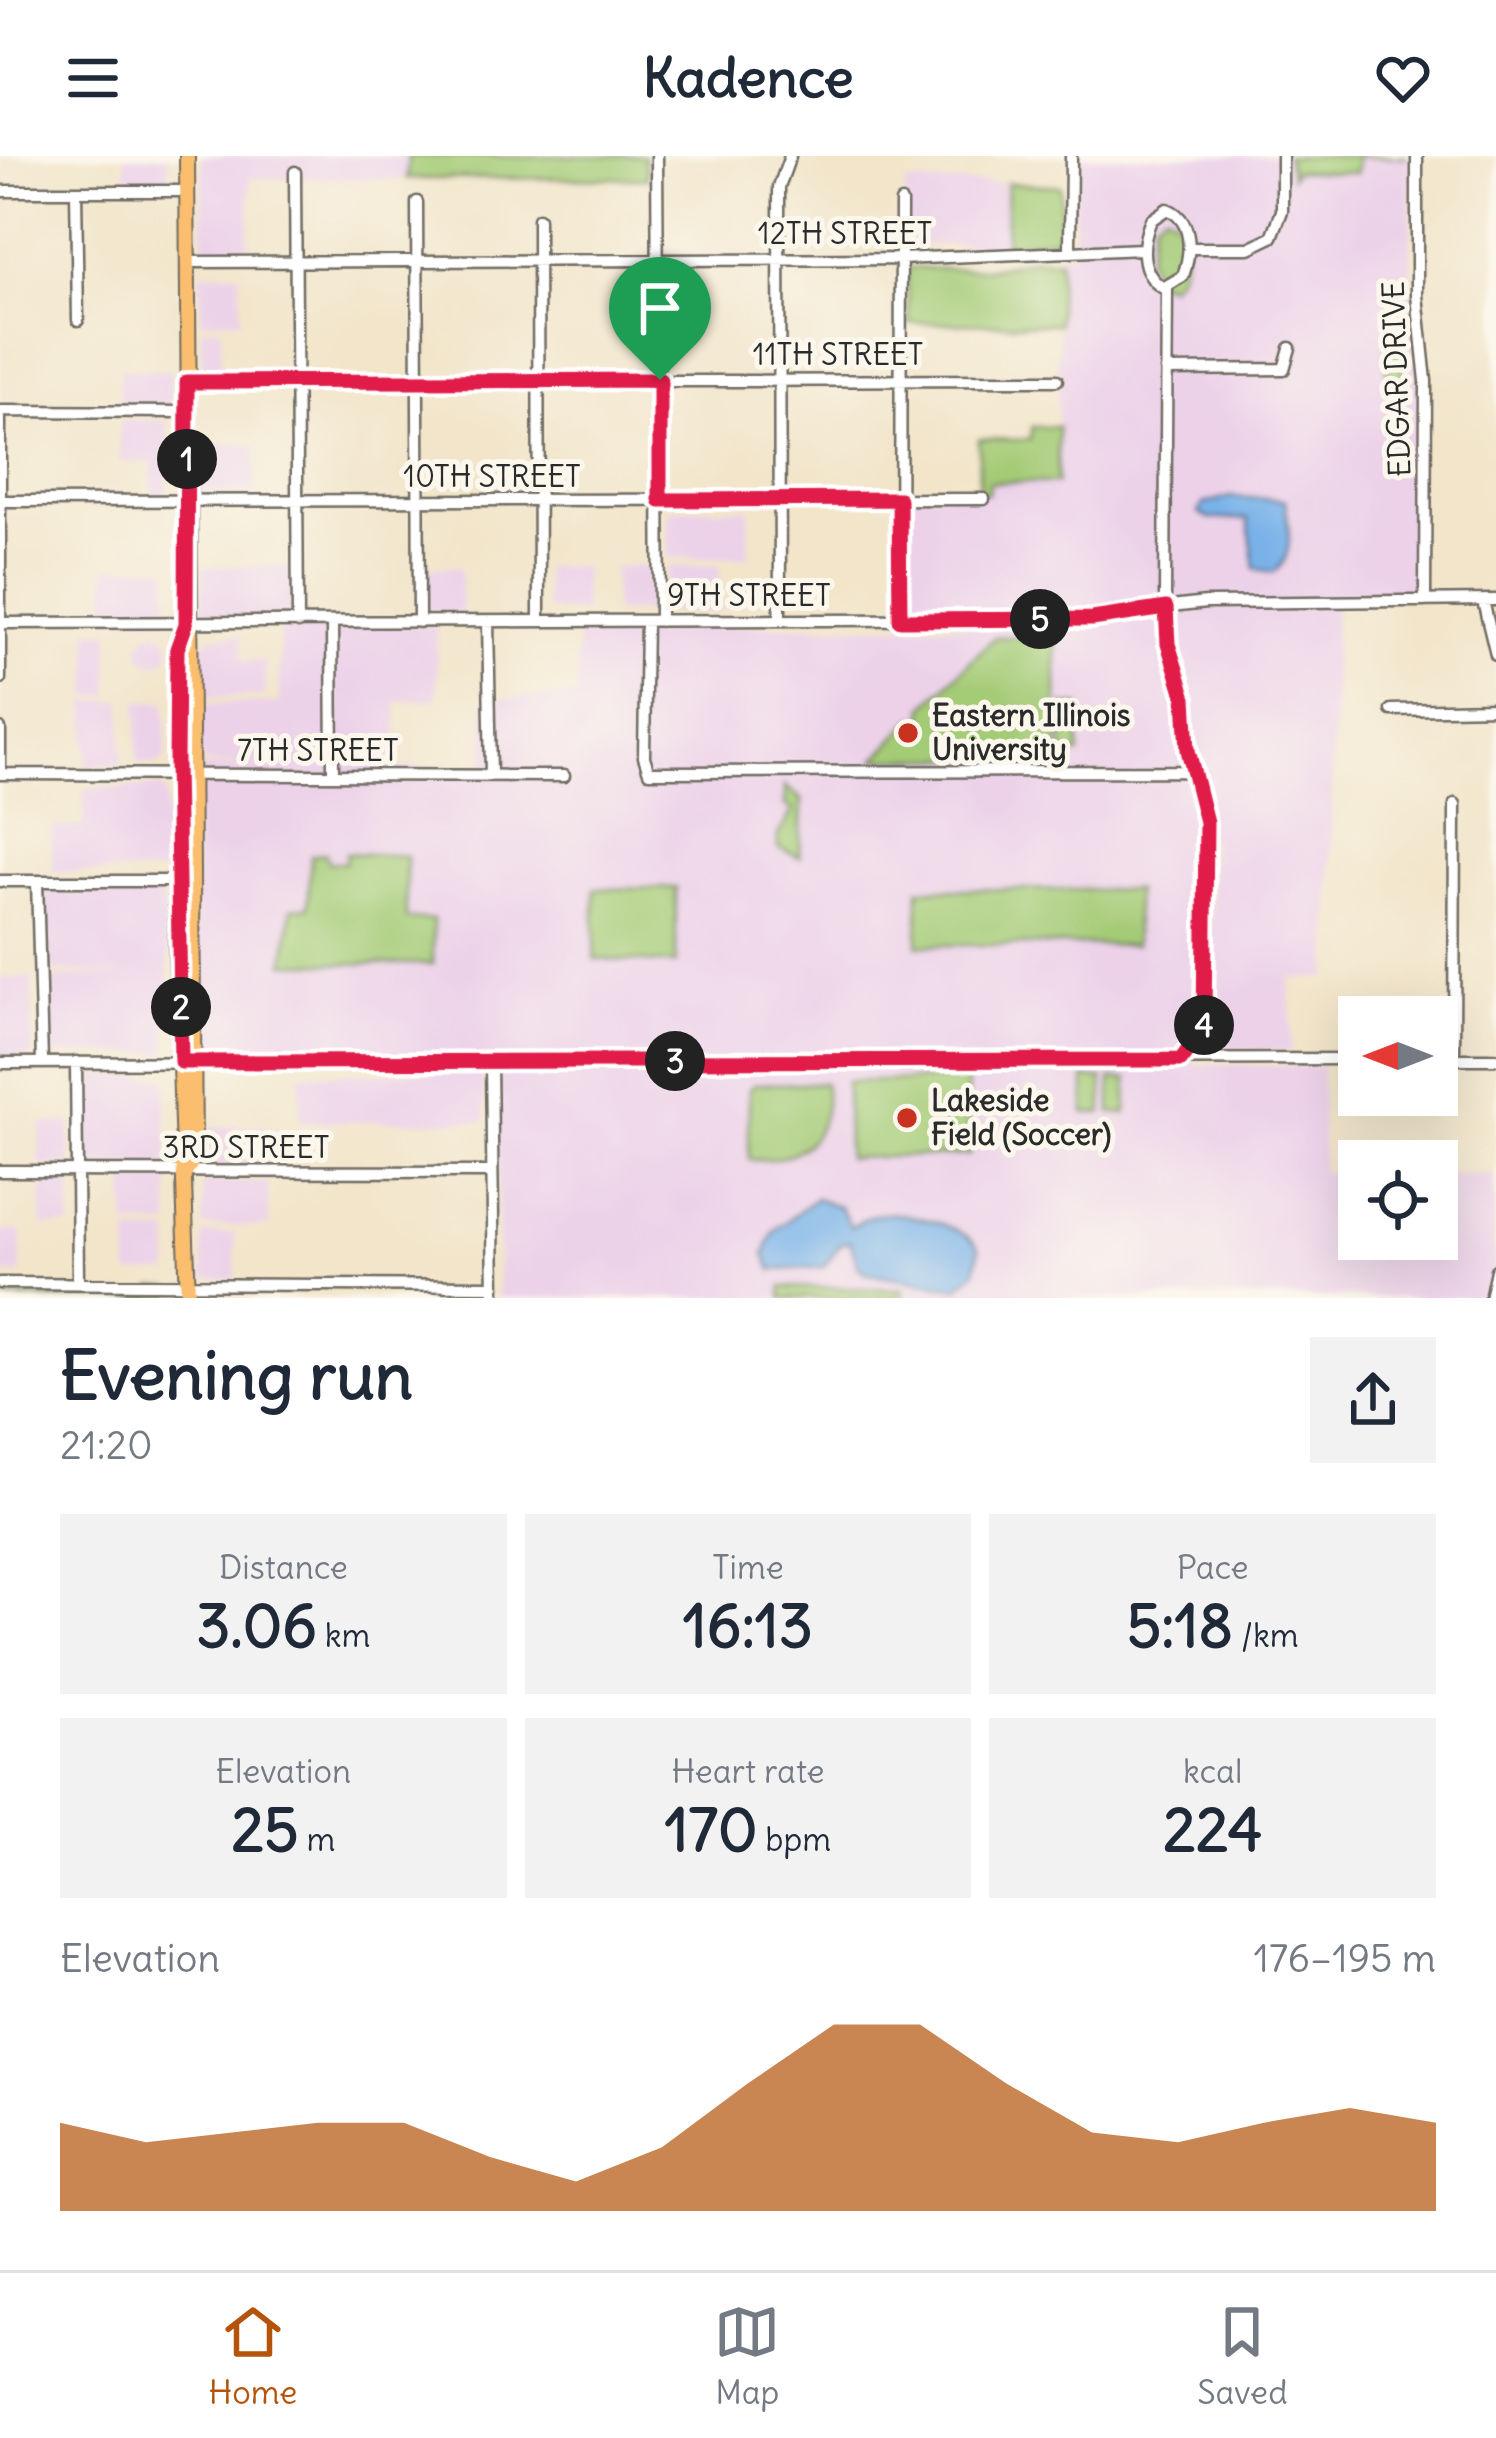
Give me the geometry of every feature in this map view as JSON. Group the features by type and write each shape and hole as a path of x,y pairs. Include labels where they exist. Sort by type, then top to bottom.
{"main road":[{"path":"187,156 186,624 177,649 184,775 188,1292"}],"street":[{"path":"657,156 660,621"},
{"path":"780,620 779,187 790,156"},
{"path":"1070,248 1071,156"},
{"path":"1190,248 1249,248 1272,237 1282,212 1282,156"},
{"name":"EDGAR DRIVE","path":"1417,156 1417,295 1426,381 1425,601"},
{"path":"295,172 298,623"},
{"path":"0,191 187,191"},
{"path":"76,191 78,320"},
{"path":"417,202 419,622"},
{"path":"900,620 901,202"},
{"path":"1167,209 1182,221 1190,248 1183,276 1167,288 1152,281 1143,249 1151,220 1167,209"},
{"path":"538,219 539,622"},
{"name":"12TH STREET","path":"187,262 900,259 1070,248 1143,249"},
{"path":"1167,288 1166,608 1170,652 1186,705 1193,771 1206,822 1203,1059"},
{"path":"1166,370 1284,369 1290,348"},
{"name":"11TH STREET","path":"187,382 1057,380"},
{"path":"0,411 187,412"},
{"path":"0,420 0,679"},
{"name":"10TH STREET","path":"1,501 984,499"},
{"path":"1490,600 1496,656"},
{"name":"9TH STREET","path":"0,623 1092,619 1166,608 1490,600"},
{"path":"646,621 644,758 649,772 1193,771"},
{"path":"488,622 490,776"},
{"path":"332,623 333,775"},
{"path":"1391,710 1496,708"},
{"path":"0,729 0,774"},
{"name":"7TH STREET","path":"0,774 564,776"},
{"path":"1454,996 1455,804"},
{"path":"0,880 184,881"},
{"path":"37,881 42,1063"},
{"path":"1181,1060 1204,1027"},
{"path":"0,1063 1338,1059"},
{"path":"1458,1059 1496,1059"},
{"path":"0,1283 78,1281 188,1292 494,1292 491,1061"},
{"path":"76,1062 78,1281"},
{"name":"3RD STREET","path":"0,1171 492,1172"},
{"path":"1490,1298 1496,1270"}],"shaded area":[{"path":"125,156 168,156 168,186 126,187"},
{"path":"202,156 407,156 407,179 251,178 248,253 203,253"},
{"name":"Eastern Illinois University","path":"1075,156 1411,156 1411,280 1419,381 1418,583 1406,595 1335,596 1329,978 1290,978 1291,1052 1216,1047 1210,1036 1211,840 1201,839 1193,1064 1322,1067 1322,1172 1338,1172 1338,1260 1458,1260 1458,1174 1494,1175 1494,1298 498,1298 498,1057 203,1057 196,1046 196,767 257,766 206,763 201,757 202,704 279,703 280,625 437,625 437,700 397,701 397,767 485,767 484,699 577,696 577,627 1058,625 1059,616 909,614 902,494 988,493 988,482 1057,482 1059,254 1073,254"},
{"path":"905,183 1007,183 1005,244 907,245"},
{"path":"200,272 240,273 241,319 201,321"},
{"path":"202,327 221,327 221,375 202,375"},
{"path":"120,369 171,371 170,405 119,404"},
{"path":"120,420 168,421 167,496 152,496 152,462 119,461"},
{"path":"202,444 255,445 255,492 202,493"},
{"path":"749,508 749,557 668,558 668,509"},
{"path":"292,566 292,616 208,616 202,609 202,567"},
{"path":"649,566 649,612 614,612 613,567"},
{"path":"668,566 720,566 720,612 667,611"},
{"path":"107,567 168,567 167,618 106,617"},
{"path":"461,567 461,613 423,613 423,568"},
{"path":"544,567 583,567 583,612 546,610"},
{"path":"89,631 110,631 110,696 89,696"},
{"path":"155,633 166,637 170,648 166,659 155,663 144,659 140,648 144,637"},
{"path":"241,635 242,661 265,661 265,697 201,697 200,648 210,636"},
{"path":"123,701 122,763 87,767 87,702"},
{"path":"138,701 166,702 166,756 158,764 137,763"},
{"path":"160,787 166,793 165,873 52,872 52,827 84,827 84,788"},
{"path":"45,892 161,894 169,951 167,1052 49,1055 47,978 128,974 45,971"},
{"path":"0,978 32,978 32,1057 0,1056"},
{"path":"479,1072 484,1079 485,1121 300,1122 300,1074"},
{"path":"82,1073 166,1078 168,1165 82,1165"},
{"path":"40,1123 70,1123 70,1166 39,1165"},
{"path":"266,1126 266,1165 203,1166 202,1127"},
{"path":"42,1178 71,1178 71,1226 42,1226"},
{"path":"125,1179 170,1179 170,1226 127,1225"},
{"path":"203,1182 267,1182 269,1226 203,1227"},
{"path":"0,1231 21,1231 21,1274 0,1275"},
{"path":"129,1233 170,1233 169,1273 129,1274"},
{"path":"235,1233 236,1279 203,1279 203,1234"}],"green space":[{"path":"408,156 644,156 647,178 407,179"},
{"path":"1286,156 1357,156 1356,173 1294,171 1291,177"},
{"path":"1007,183 1060,186 1061,237 1005,244"},
{"path":"1165,212 1178,219 1184,245 1183,261 1170,285 1155,281 1147,258 1154,220"},
{"path":"1033,259 1059,260 1058,324 909,323 907,268 986,269"},
{"path":"1387,350 1403,350 1403,383 1387,383"},
{"path":"1032,427 1058,427 1057,483 989,482 988,493 979,494 979,439 1030,440"},
{"path":"995,637 1056,637 1059,763 1039,758 876,759 914,718 924,718 925,706"},
{"path":"1064,705 1080,706 1079,754 1063,754"},
{"path":"785,786 802,800 800,857 778,848 778,835 793,810 785,806"},
{"path":"325,853 329,863 345,863 346,853 406,856 406,919 433,920 433,964 285,963 292,908 308,907 311,856"},
{"path":"676,888 676,964 595,959 595,889"},
{"path":"919,889 1135,890 1135,945 918,945"},
{"path":"1085,1078 1103,1079 1103,1113 1085,1113"},
{"name":"Lakeside Field (Soccer)","path":"967,1079 969,1155 847,1158 846,1082"},
{"path":"1111,1079 1128,1079 1127,1113 1111,1113"},
{"path":"824,1083 823,1117 808,1142 782,1157 749,1159 749,1089 754,1084"},
{"path":"154,1287 170,1288 170,1298 0,1298 153,1294"},
{"path":"782,1287 903,1289 903,1298 782,1298"}],"water":[{"path":"1231,497 1285,500 1288,549 1274,572 1255,569 1248,519 1209,519 1199,513 1203,504"},
{"path":"816,1198 840,1207 851,1227 873,1215 889,1214 947,1226 979,1248 976,1271 957,1288 867,1273 859,1268 850,1241 840,1244 824,1267 772,1270 765,1254 774,1231"}],"place":[{"name":"Eastern Illinois University","path":"908,733"},
{"name":"Lakeside Field (Soccer)","path":"907,1118"}],"route":[{"path":"660,380 660,500 899,499 900,620 1092,619 1166,608 1168,644 1185,698 1188,750 1206,822 1204,1027 1181,1060 181,1062 176,948 177,649 186,624 187,382 660,380"}]}
